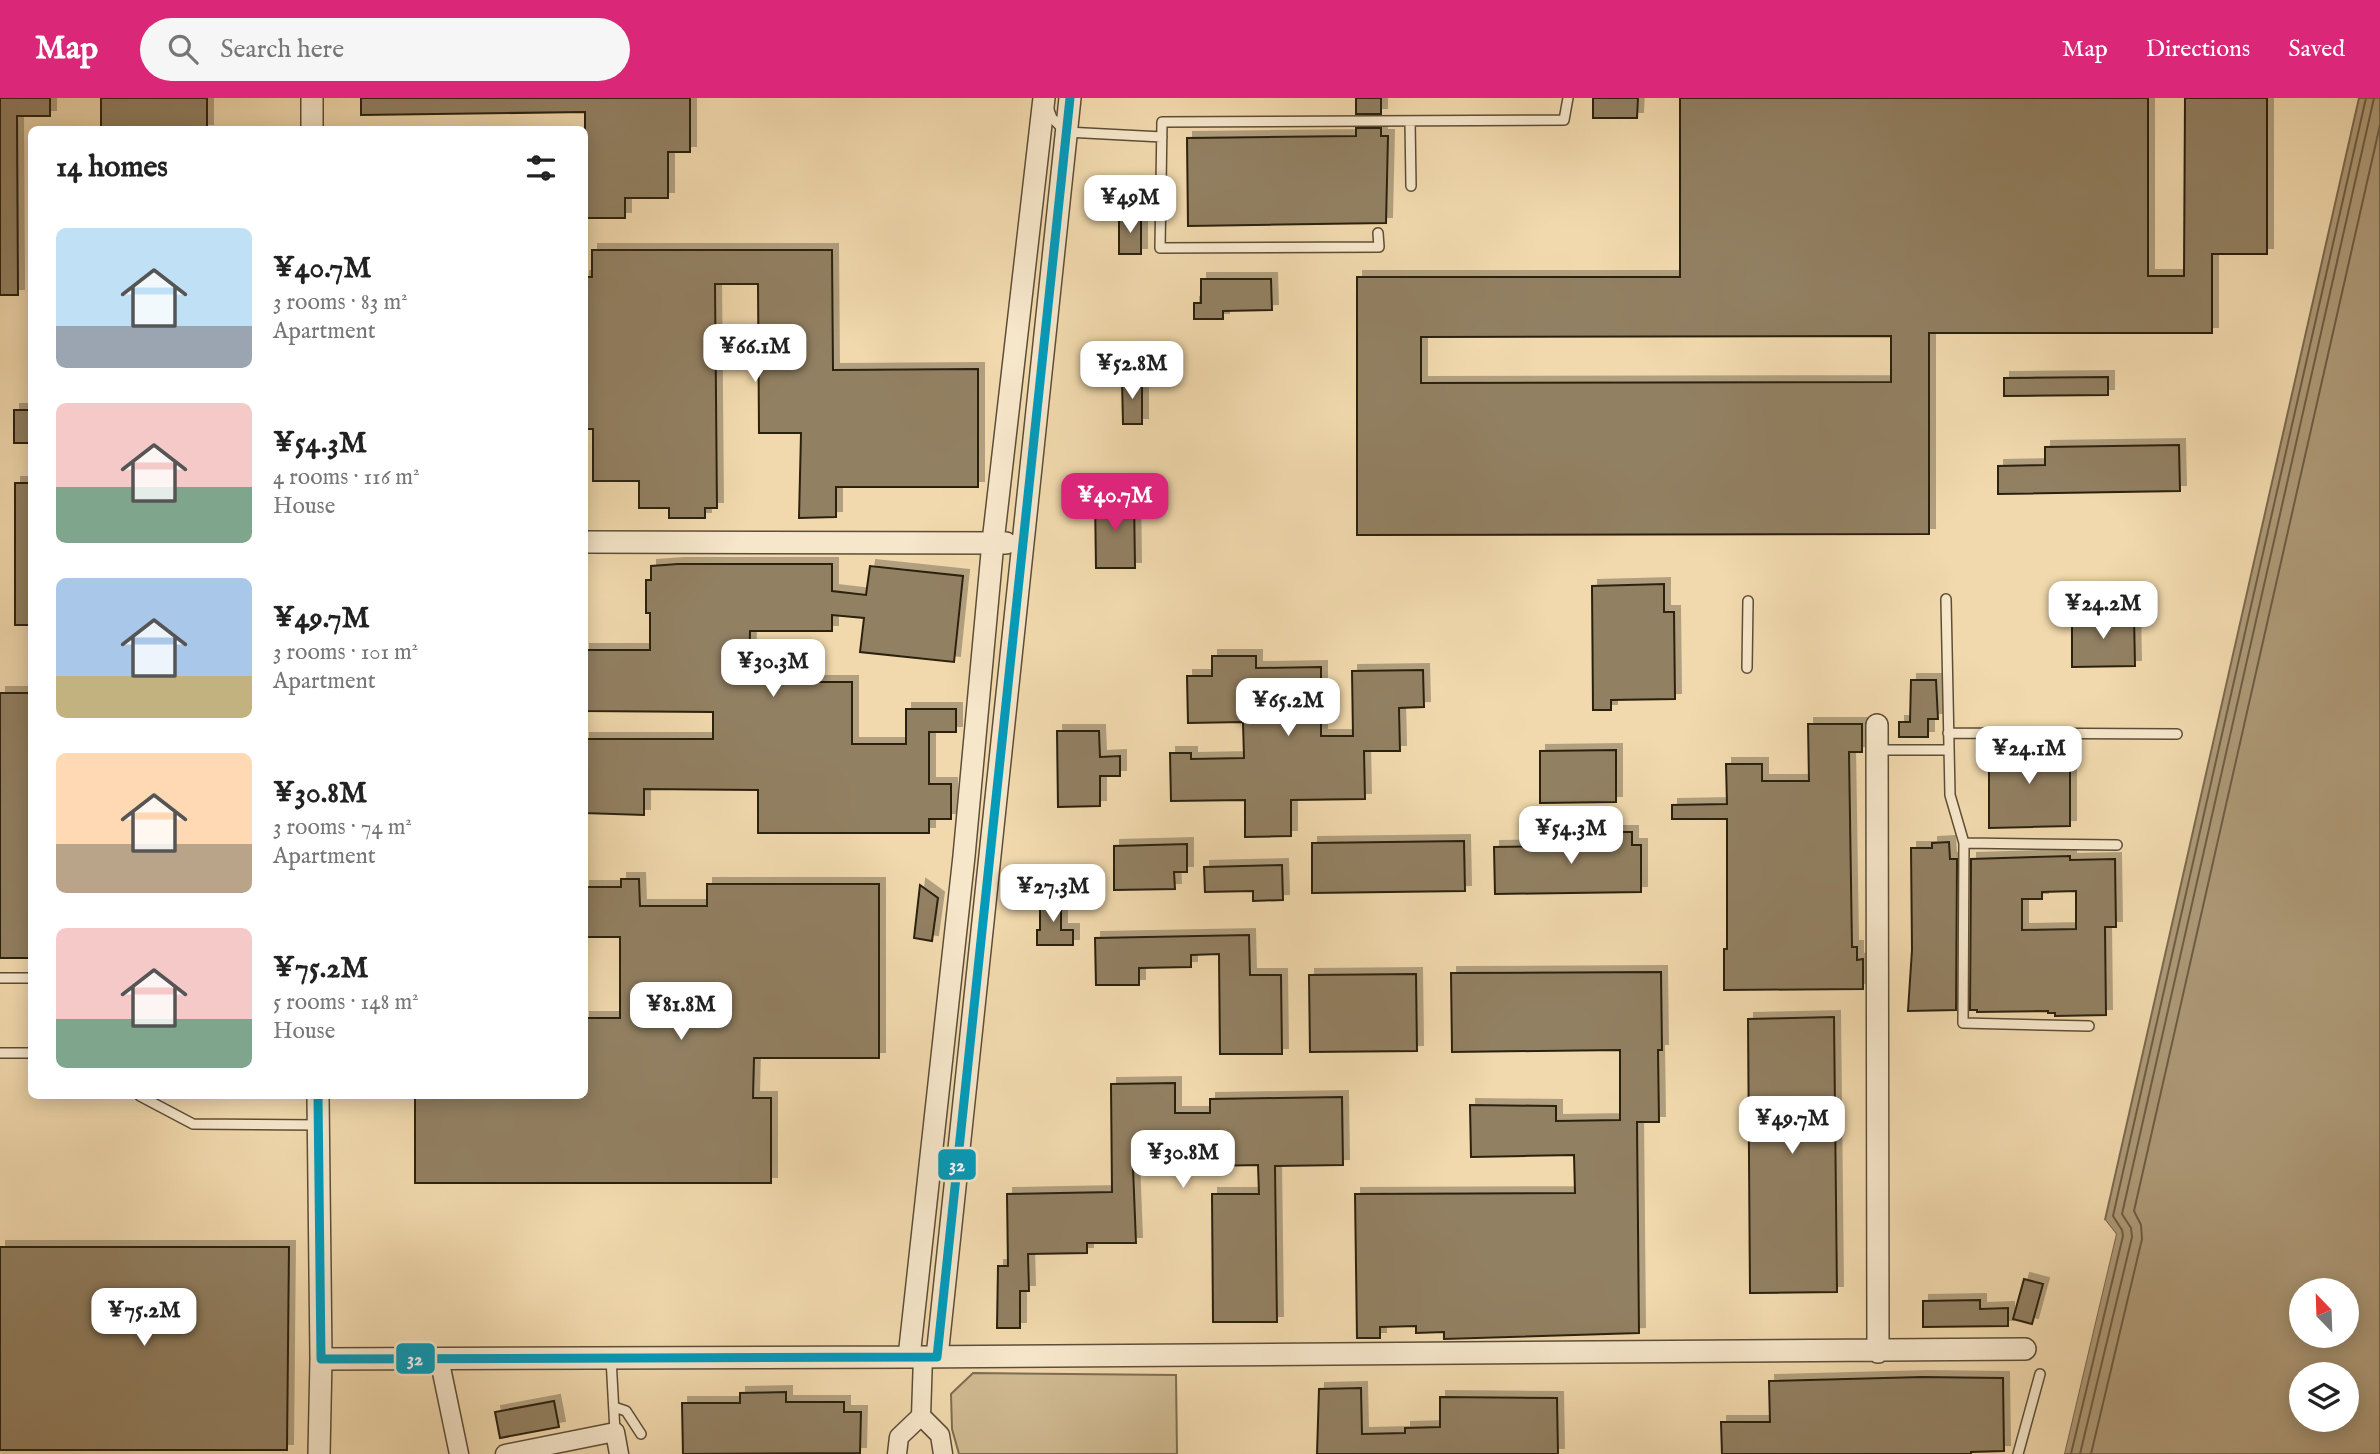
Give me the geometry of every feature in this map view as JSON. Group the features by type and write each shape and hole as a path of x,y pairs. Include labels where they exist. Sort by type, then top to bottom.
{"street":[{"path":"312,98 312,126"},
{"path":"897,1454 899,1437 921,1416 923,1357 964,856 993,542 1041,155 1045,98"},
{"path":"923,1357 1021,545 1061,135 1070,98"},
{"path":"588,542 993,542 1021,545"},
{"path":"1877,725 1878,1352"},
{"path":"318,1099 321,1359 319,1454"},
{"path":"321,1359 1878,1352 2025,1349"},
{"path":"439,1358 459,1454"},
{"path":"921,1416 940,1435 943,1454"},
{"path":"505,1454 615,1432 620,1454"}],"lane":[{"path":"1045,98 1061,135 1162,137"},
{"path":"1378,233 1379,247 1160,248 1162,122 1564,120 1567,98"},
{"path":"1410,121 1411,186"},
{"path":"1946,599 1950,795 1964,844 1962,1023 2089,1026"},
{"path":"1746,668 1748,601"},
{"path":"1948,733 2177,734"},
{"path":"1877,750 1948,750"},
{"path":"1964,844 2117,845"},
{"path":"0,978 28,978"},
{"path":"0,1053 28,1053"},
{"path":"146,1099 193,1124 318,1125"},
{"path":"611,1358 615,1432"},
{"path":"2018,1454 2040,1374"},
{"path":"614,1407 626,1411 641,1434"}],"shaded area":[{"path":"973,1373 1176,1375 1177,1454 959,1454 952,1429 951,1394"}],"water":[{"path":"2359,98 2380,98 2380,1454 2064,1454 2116,1234 2105,1220"}],"pier":[{"path":"2105,1220 2116,1234 2064,1454 2061,1454 2112,1235 2101,1221"}],"building":[{"path":"0,98 50,98 50,116 17,116 18,295 0,295"},
{"path":"101,98 207,98 207,126 101,126"},
{"path":"361,98 690,98 690,152 668,152 668,198 625,198 625,218 588,218 588,126 585,126 585,112 361,115"},
{"path":"1356,98 1381,98 1381,114 1356,114"},
{"path":"1593,98 1638,98 1637,118 1593,118"},
{"path":"1680,98 2148,98 2148,276 2184,276 2185,98 2267,98 2267,254 2212,254 2212,333 1929,333 1929,534 1357,535 1357,277 1680,277","holes":["1891,336 1891,382 1421,383 1421,337"]},
{"path":"1356,128 1381,128 1381,136 1388,136 1386,223 1188,226 1187,138 1356,136"},
{"path":"1119,216 1141,216 1141,254 1119,254"},
{"path":"592,250 832,250 833,370 978,369 978,487 836,487 836,517 799,518 801,433 759,433 758,284 715,284 717,508 705,508 705,518 669,518 669,508 639,508 639,481 593,481 593,429 588,429 588,277 592,277"},
{"path":"1201,279 1271,279 1272,310 1223,311 1223,319 1194,319 1194,303 1201,303"},
{"path":"2108,377 2108,395 2004,396 2004,378"},
{"path":"1122,379 1142,379 1142,424 1123,424"},
{"path":"14,410 28,410 28,443 14,443"},
{"path":"2179,445 2180,491 1998,494 1998,466 2045,465 2045,447"},
{"path":"15,483 28,483 28,625 15,625"},
{"path":"1134,497 1135,568 1096,568 1095,498"},
{"path":"832,564 832,591 866,595 870,566 963,576 954,662 860,652 864,618 832,615 832,631 750,631 749,682 852,682 852,744 906,744 906,709 956,709 956,732 929,732 929,784 951,784 951,819 929,819 929,833 758,833 758,790 644,789 644,815 588,813 588,739 713,739 713,712 588,711 588,650 650,650 650,613 646,613 646,580 651,580 651,566"},
{"path":"1664,584 1664,612 1674,612 1675,699 1611,700 1611,710 1593,710 1592,586"},
{"path":"2134,615 2135,666 2072,667 2072,616"},
{"path":"1212,656 1256,656 1256,668 1321,667 1321,736 1353,736 1352,671 1423,670 1424,707 1399,708 1400,751 1364,751 1365,799 1291,800 1291,836 1245,837 1245,800 1171,801 1170,753 1191,753 1191,759 1244,758 1243,722 1188,723 1187,676 1212,676"},
{"path":"1911,680 1936,680 1938,719 1928,719 1928,737 1899,737 1899,722 1910,722"},
{"path":"0,693 28,693 28,958 0,958"},
{"path":"1808,724 1862,724 1862,752 1849,752 1852,947 1857,947 1857,960 1863,959 1863,989 1724,990 1724,949 1727,949 1727,819 1672,819 1672,805 1727,804 1726,764 1762,764 1762,781 1809,781"},
{"path":"1057,731 1099,731 1100,757 1120,756 1120,776 1100,776 1100,806 1058,807"},
{"path":"2070,745 2070,826 1989,828 1989,746"},
{"path":"1616,750 1616,802 1540,803 1540,751"},
{"path":"1577,832 1632,832 1632,845 1641,845 1641,892 1495,894 1494,847 1577,846"},
{"path":"1464,841 1465,891 1312,893 1312,843"},
{"path":"1949,842 1950,859 1957,859 1956,1010 1908,1011 1912,950 1911,848 1932,848 1932,843"},
{"path":"1187,844 1187,872 1174,872 1175,889 1114,890 1114,846"},
{"path":"2070,856 2070,860 2115,859 2116,927 2105,927 2106,1015 2055,1016 2055,1013 2048,1011 1970,1010 1971,859","holes":["2076,891 2076,929 2022,930 2022,899 2042,899 2042,892"]},
{"path":"1282,865 1283,900 1253,901 1253,891 1205,892 1204,867"},
{"path":"621,879 639,879 640,906 707,906 707,884 879,884 879,1058 754,1058 753,1098 771,1098 771,1183 415,1183 415,1099 588,1099 588,1018 620,1018 620,937 588,937 588,887 621,887"},
{"path":"920,885 938,898 932,941 914,938"},
{"path":"1040,898 1061,898 1061,930 1073,930 1073,945 1037,945"},
{"path":"1249,935 1250,975 1281,975 1282,1054 1220,1054 1219,954 1191,955 1191,967 1139,968 1139,985 1096,985 1095,938"},
{"path":"1661,972 1659,1122 1637,1122 1639,1333 1444,1339 1444,1332 1416,1333 1416,1326 1380,1327 1380,1338 1357,1338 1355,1194 1575,1193 1574,1155 1471,1157 1470,1105 1556,1106 1556,1121 1620,1120 1620,1050 1452,1052 1451,973"},
{"path":"1416,974 1417,1051 1310,1052 1309,975"},
{"path":"1834,1017 1837,1292 1750,1293 1748,1019"},
{"path":"1175,1083 1175,1113 1210,1113 1210,1099 1342,1097 1343,1165 1275,1166 1277,1322 1213,1322 1212,1194 1259,1194 1258,1165 1211,1166 1211,1160 1176,1160 1176,1167 1133,1167 1136,1243 1087,1243 1087,1253 1028,1254 1029,1291 1020,1291 1020,1328 997,1328 998,1266 1008,1266 1007,1194 1112,1192 1111,1084"},
{"path":"0,1247 289,1247 287,1450 0,1450"},
{"path":"2024,1279 2043,1284 2032,1324 2013,1319"},
{"path":"1980,1300 1980,1309 2008,1308 2008,1326 1923,1327 1923,1301"},
{"path":"2003,1378 2004,1451 1971,1454 1722,1454 1721,1422 1770,1422 1769,1381"},
{"path":"1361,1388 1362,1434 1405,1433 1405,1428 1440,1427 1440,1397 1557,1398 1558,1454 1317,1454 1319,1389"},
{"path":"786,1392 786,1402 844,1402 844,1412 861,1412 860,1453 683,1454 682,1403 740,1403 740,1393"},
{"path":"554,1401 559,1427 500,1438 495,1412"}],"transit line":[{"name":"32","path":"318,1099 321,1359 937,1357 1070,98"}]}
